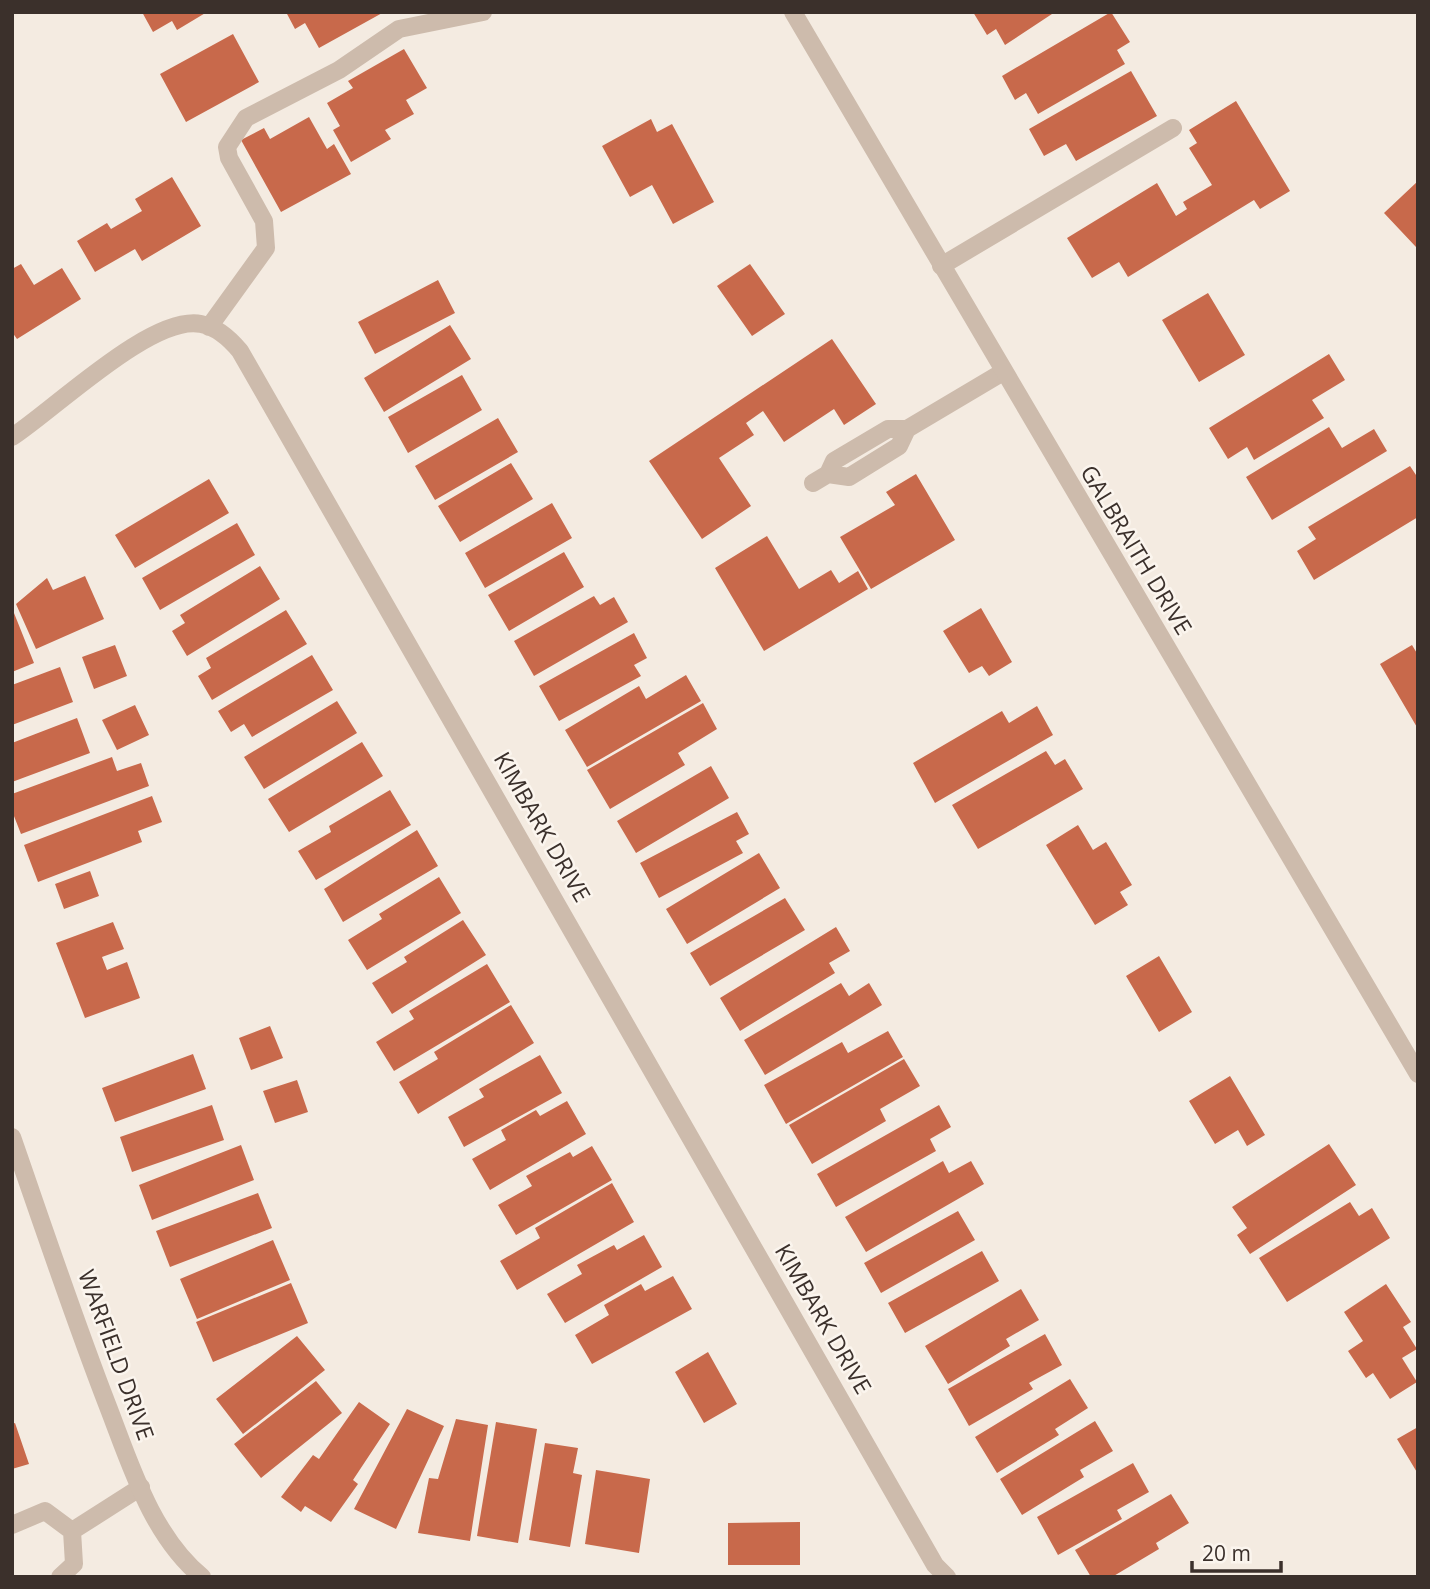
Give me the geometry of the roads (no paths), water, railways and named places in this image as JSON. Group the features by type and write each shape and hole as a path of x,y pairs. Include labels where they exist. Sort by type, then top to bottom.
{"street":[{"path":"12,437 144,339 188,323 209,327 266,248 264,221 229,159 227,147 246,118 339,70 399,29 483,12"},
{"name":"GALBRAITH DRIVE","path":"793,12 1418,1074"},
{"path":"941,266 1173,128"},
{"name":"KIMBARK DRIVE","path":"209,327 234,344 264,390 939,1573"},
{"path":"821,479 849,477 899,446 908,429 1003,372"},
{"name":"WARFIELD DRIVE","path":"12,1137 85,1346 141,1488 169,1540 201,1577"},
{"path":"72,1531 141,1488"},
{"path":"12,1525 45,1511 72,1531"},
{"path":"60,1577 74,1564 72,1531"}]}
